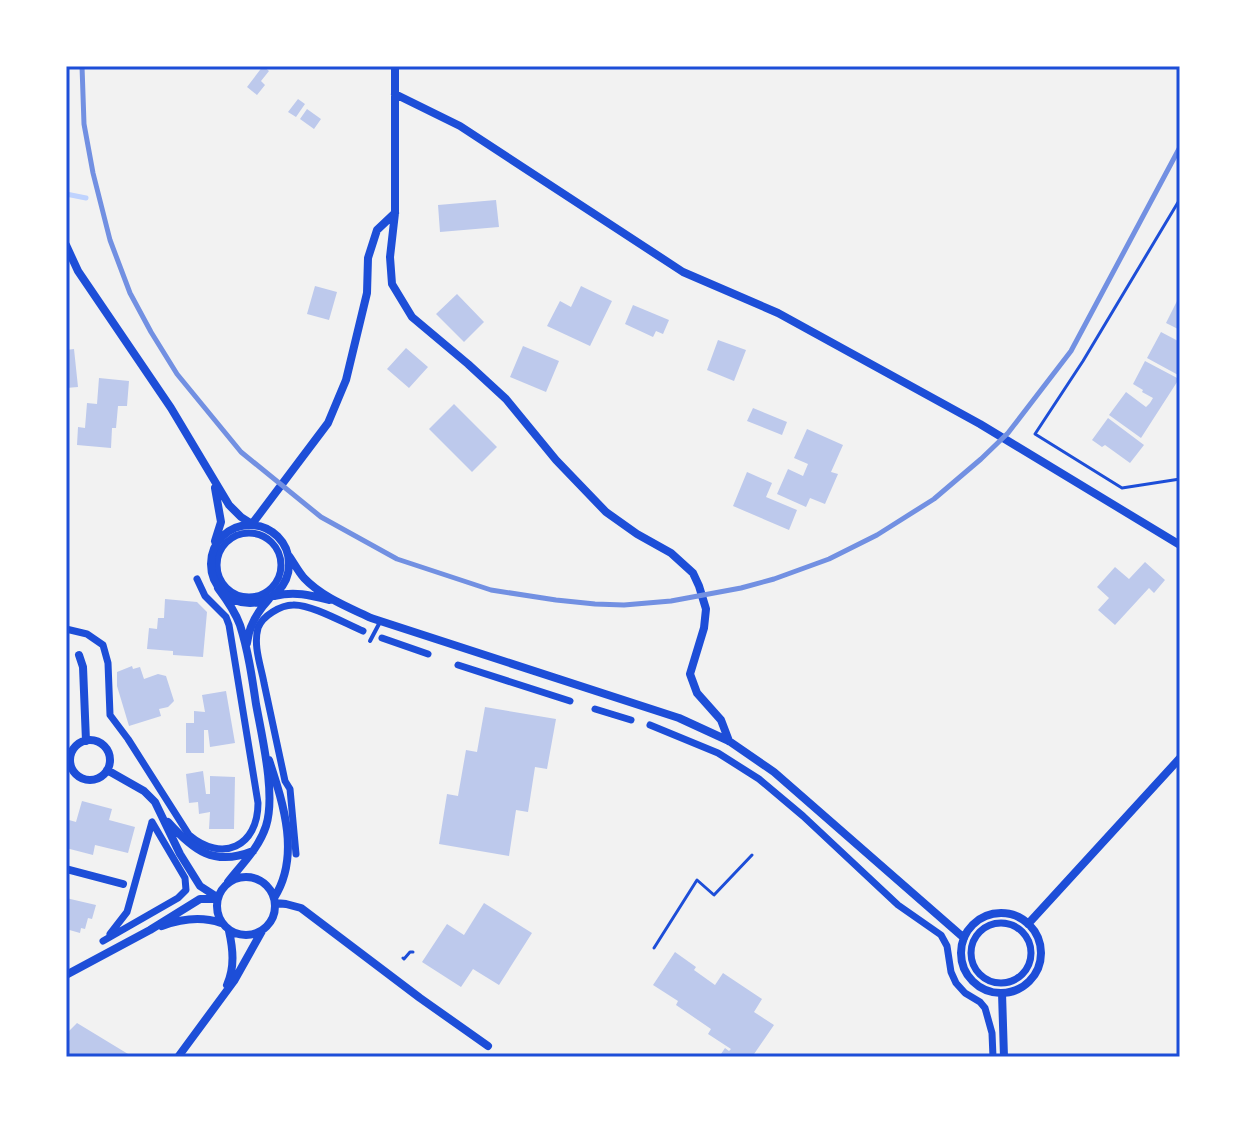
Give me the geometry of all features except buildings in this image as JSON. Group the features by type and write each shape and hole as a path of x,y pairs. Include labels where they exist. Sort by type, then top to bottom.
{"street":[{"path":"395,66 392,284 412,317 506,399 556,460 606,512 671,553 693,573 706,609 704,628 690,674 697,693 721,720 729,741"},
{"path":"395,94 460,126 683,272 778,313 980,424 1180,545"},
{"path":"213,549 228,530 252,524 328,423 346,380 367,293 368,258 377,230 395,213"},
{"path":"66,245 78,271 171,408 229,505 241,517 270,529 283,541 302,576 315,588 380,622 679,718 729,741 774,772 964,938"},
{"path":"213,480 221,522 210,560 212,577 232,606 248,656 263,739 269,801 267,822 254,850 223,887 217,898 217,914 229,931 240,935 252,935 262,930 271,922 275,910 270,889 263,882 246,876 228,882"},
{"path":"253,533 263,536 277,550 281,571 270,590 261,595 239,596 222,583 217,572 217,561 226,543 234,537 253,533"},
{"path":"248,656 249,632 254,618 284,585 289,556"},
{"path":"66,629 87,634 103,645 108,663 110,715 189,835 211,848 223,850 236,846 247,839 255,828 258,803 229,625 226,617 205,596 197,579"},
{"path":"218,588 238,602 253,603 285,593 300,593 337,602"},
{"path":"296,854 290,789 285,781 260,663 259,625 272,612 292,605 305,606 363,631"},
{"path":"382,638 428,654"},
{"path":"79,655 83,667 86,741"},
{"path":"458,665 570,701"},
{"path":"595,709 631,720"},
{"path":"650,725 718,753 759,779 898,905 941,935 947,946 956,983 985,1008 992,1033 993,1057"},
{"path":"263,739 286,816 286,866 274,901"},
{"path":"86,741 101,743 109,756 107,770 94,779 79,776 71,764 73,749 86,741"},
{"path":"1028,924 1180,758"},
{"path":"107,770 144,791 155,802 180,854 200,886 217,898"},
{"path":"66,778 74,771"},
{"path":"162,815 182,838 210,855 232,857 254,850"},
{"path":"152,822 185,878 186,890 183,895 103,941 127,912 152,822"},
{"path":"66,869 123,884"},
{"path":"66,975 200,899 217,898"},
{"path":"274,901 301,908 488,1046"},
{"path":"998,913 1014,915 1028,924 1041,948 1036,974 1024,987 1009,993 979,988 965,972 960,955 964,938 972,926 980,919 998,913"},
{"path":"150,930 184,920 205,919 221,923"},
{"path":"1006,922 1028,937 1032,957 1021,976 1012,981 993,982 978,972 971,955 972,946 980,931 988,925 1006,922"},
{"path":"178,1057 242,968 262,930"},
{"path":"220,999 230,979 233,958 229,931"},
{"path":"1002,993 1004,1057"}],"lane":[{"path":"370,641 380,622"}],"path":[{"path":"1180,199 1083,361 1035,434 1122,488 1180,479"},
{"path":"654,948 697,880 714,895 752,855"},
{"path":"403,958 413,952"}],"waterway":[{"path":"66,194 86,198"}],"railway":[{"path":"82,66 84,124 93,173 110,240 130,293 177,374 241,452 321,517 397,559 491,590 595,604 671,601 774,579 829,559 877,535 934,499 1008,433 1071,351 1180,147"}]}
